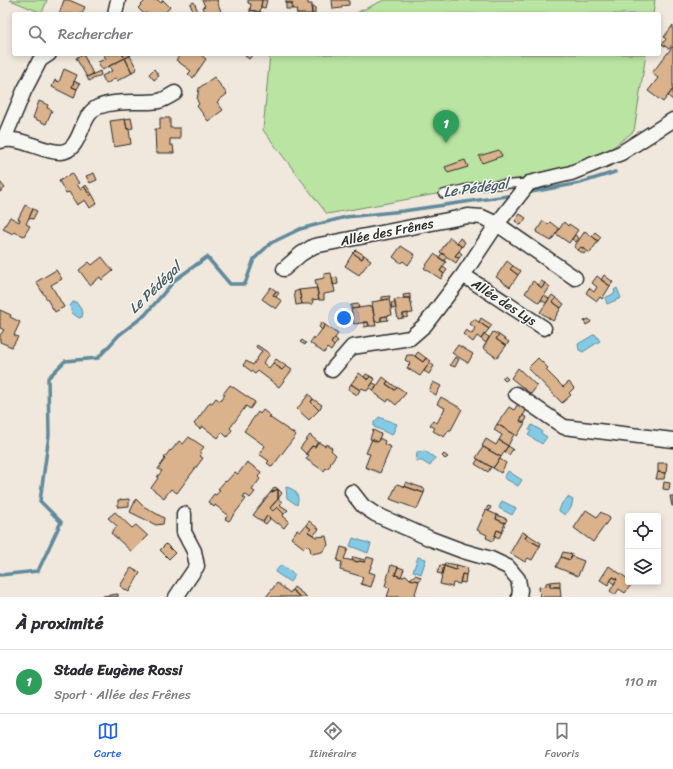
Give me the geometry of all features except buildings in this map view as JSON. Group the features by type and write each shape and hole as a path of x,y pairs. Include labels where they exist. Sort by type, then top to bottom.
{"street":[{"path":"115,12 118,0"},
{"path":"46,56 40,60 2,140 20,141 44,149 61,152 72,147 87,118 97,108 118,103 160,101 175,93"},
{"path":"332,370 352,347 410,338 425,325 463,275 501,218 529,183 571,173 621,153 673,120"},
{"name":"Allée des Frênes","path":"284,270 301,254 314,246 468,216 501,218 575,278"},
{"name":"Allée des Lys","path":"463,275 544,328"},
{"path":"516,394 564,427 673,440"},
{"path":"352,492 363,506 375,514 431,539 508,566 518,579 520,590 519,597"},
{"path":"176,597 197,566 194,551 184,532 184,514"}],"lane":[{"path":"442,194 476,186 529,183"}],"green space":[{"path":"10,0 47,0 42,12"},
{"path":"384,0 655,0 653,12 358,12"},
{"path":"270,56 646,56 634,131 602,156 529,177 327,214 263,130"}],"water":[{"path":"617,288 621,298 607,304 605,298 615,293 614,290"},
{"path":"73,302 76,302 83,312 82,317 79,318 72,313 70,306"},
{"path":"595,334 600,341 583,352 579,350 578,344"},
{"path":"379,417 397,424 392,435 374,427 374,422"},
{"path":"532,425 542,431 541,433 547,437 542,444 528,435 531,431 529,430"},
{"path":"425,451 435,458 430,466 422,461 416,461 417,452"},
{"path":"508,471 522,480 518,486 504,478"},
{"path":"286,487 295,491 298,498 297,505 287,498"},
{"path":"568,497 573,500 571,508 565,515 559,511 562,503"},
{"path":"502,501 516,508 512,515 499,508"},
{"path":"353,538 371,544 368,553 350,546"},
{"path":"418,557 426,559 421,574 413,571"},
{"path":"281,565 295,575 290,582 275,572"}],"waterway":[{"name":"Le Pédégal","path":"526,193 580,183 615,172"},
{"name":"Le Pédégal","path":"0,575 38,571 61,522 40,501 49,435 48,378 65,361 98,358 119,335 145,315 175,280 207,257 230,284 245,284 254,259 271,243 300,229 346,217 403,211 514,195"}],"place":[{"name":"Stade Eugène Rossi","path":"446,143"}]}
